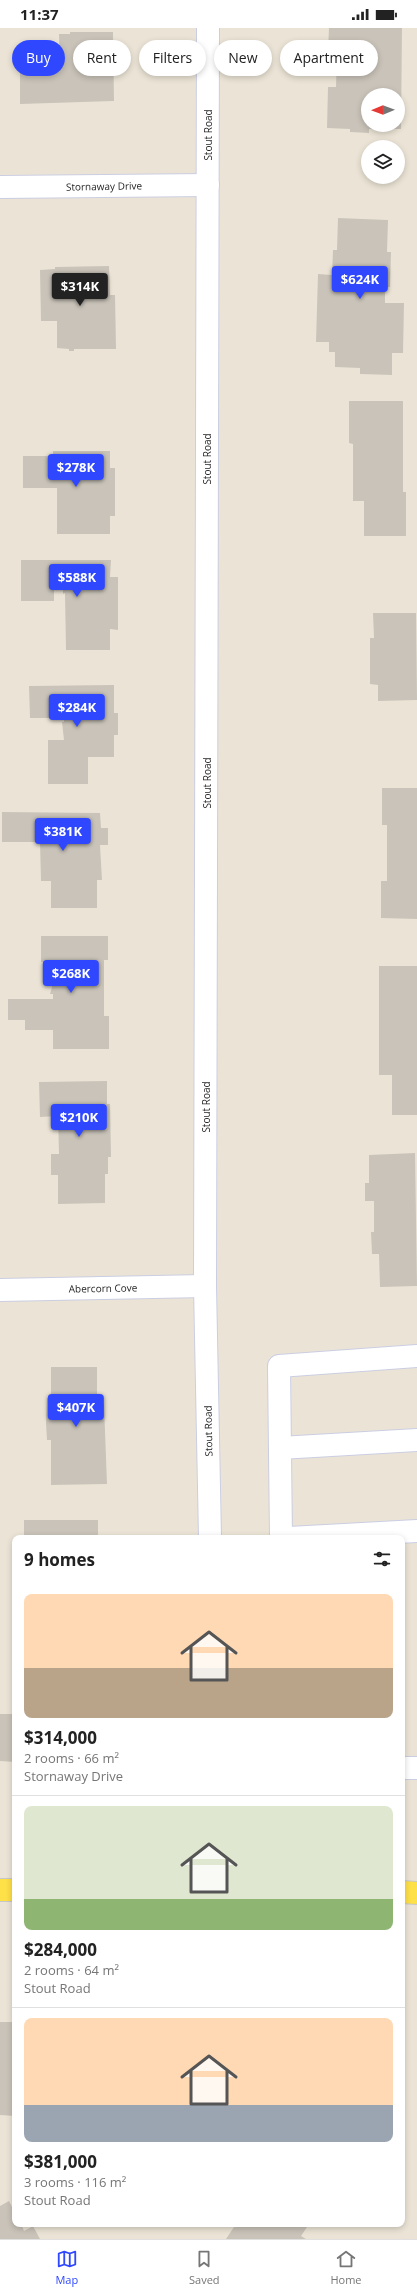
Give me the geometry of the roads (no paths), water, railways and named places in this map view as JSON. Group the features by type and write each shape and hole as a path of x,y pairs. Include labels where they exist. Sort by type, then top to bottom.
{"main road":[{"path":"0,1890 12,1890"},
{"path":"405,1892 417,1893"}],"street":[{"name":"Stout Road","path":"208,28 206,1286 210,1535"},
{"name":"Stornaway Drive","path":"0,187 208,185"},
{"name":"Abercorn Cove","path":"0,1290 206,1286"},
{"path":"281,1535 279,1366 417,1356"},
{"path":"280,1448 417,1440"},
{"path":"344,1535 417,1531"},
{"path":"405,1768 417,1768"}]}
